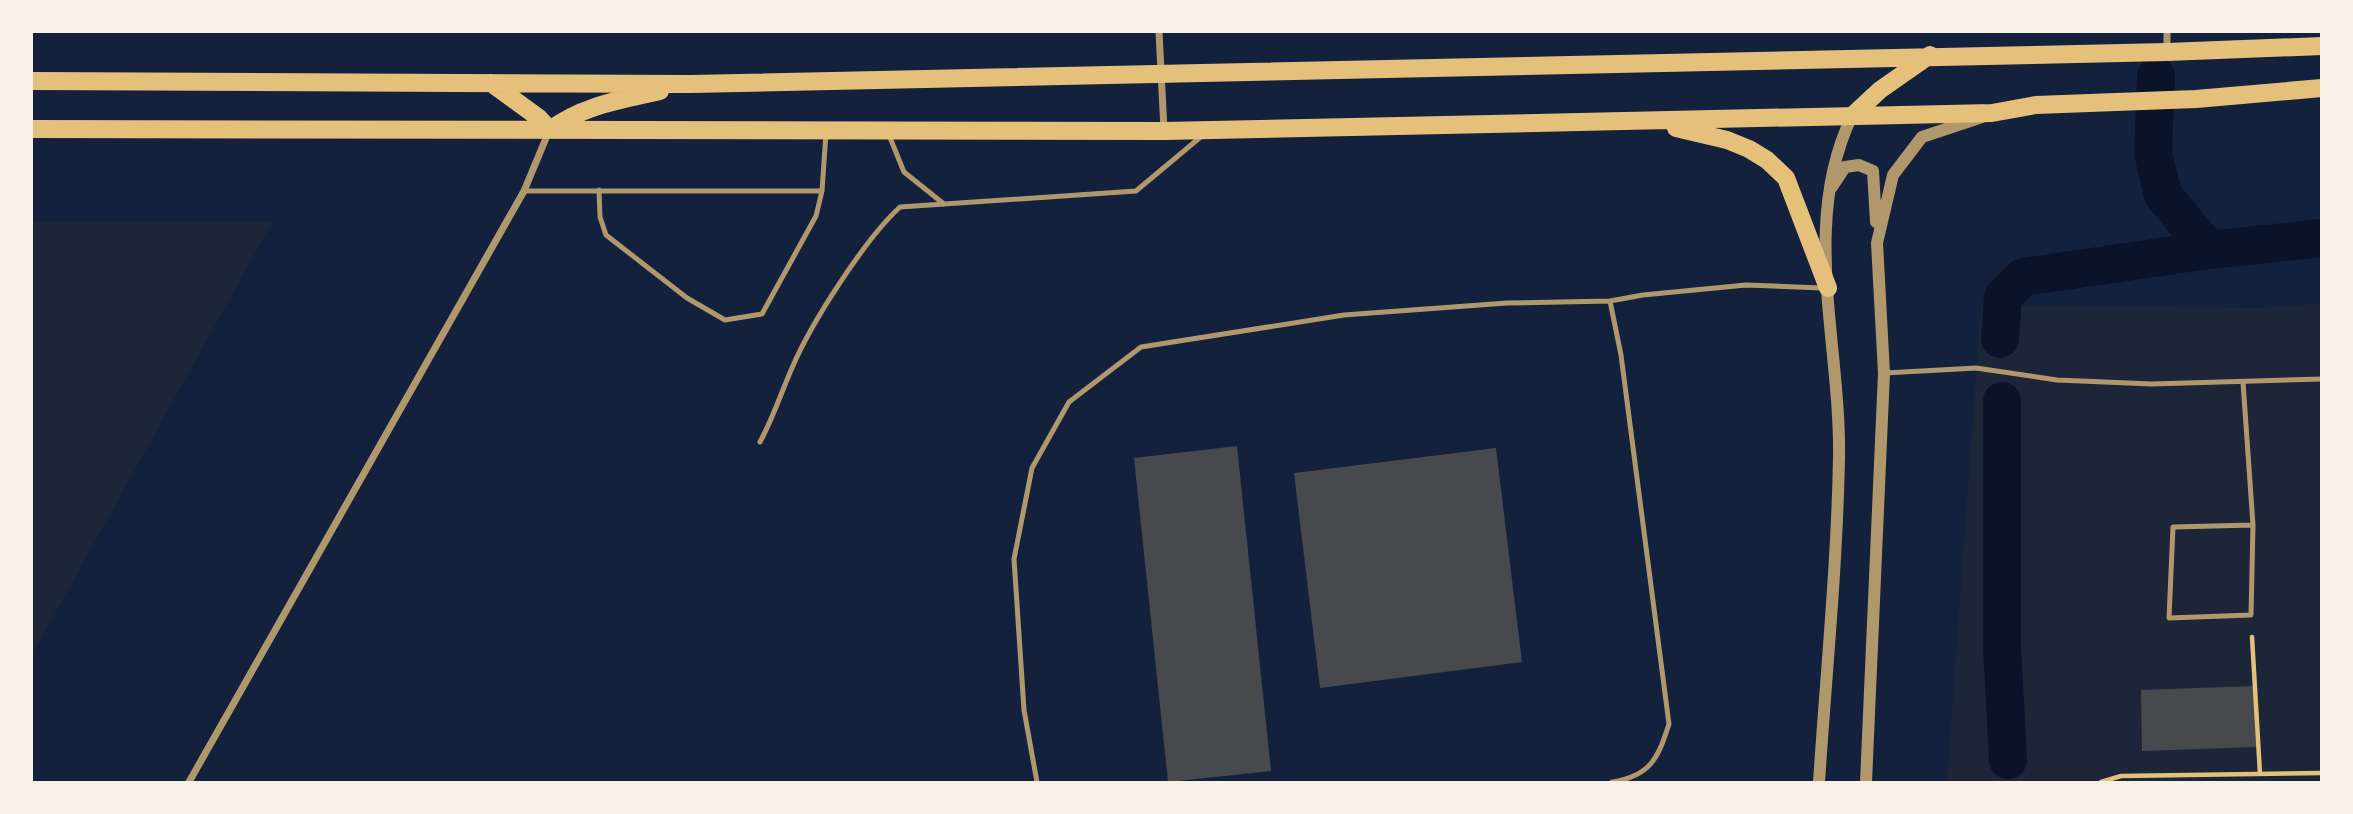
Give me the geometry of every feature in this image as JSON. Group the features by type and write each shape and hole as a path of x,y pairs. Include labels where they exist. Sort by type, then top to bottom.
{"main road":[{"path":"32,81 691,84 1930,55 2167,52 2322,46"},
{"path":"1852,117 1880,90 1930,55"},
{"path":"491,83 540,118 550,130"},
{"path":"550,130 567,117 589,107 691,84"},
{"path":"32,129 1164,131 1992,113 2036,105 2196,99 2322,88"},
{"path":"1645,121 1727,140 1768,160 1786,178 1828,288"}],"street":[{"path":"1159,32 1164,131"},
{"path":"2167,32 2167,52"},
{"path":"1877,243 1893,176 1922,137 1992,113"},
{"path":"1819,782 1839,456 1826,230 1828,193 1837,147 1852,117"},
{"path":"189,782 524,191 550,130"},
{"path":"1828,193 1845,167 1859,164 1873,171 1884,373 1866,782"}],"lane":[{"path":"599,190 600,217 606,235 687,298 725,320 762,314 816,216 822,191 826,130"},
{"path":"760,442 773,419 793,366 838,288 885,220 900,207 1136,191 1208,130"},
{"path":"888,131 904,172 944,204"},
{"path":"524,191 822,191"},
{"path":"1037,782 1024,710 1014,559 1032,468 1069,402 1141,347 1344,315 1507,303 1610,302 1643,295 1746,285 1828,288"},
{"path":"1610,302 1621,355 1669,724 1658,759 1629,780 1612,782"},
{"path":"1884,373 1976,368 2057,380 2152,384 2322,379"},
{"path":"2243,382 2253,525 2251,615 2169,618 2173,527 2253,525"}],"path":[{"path":"2251,615 2260,774"},
{"path":"2101,782 2121,776 2322,773"}],"shaded area":[{"path":"32,221 273,221 32,655"},
{"path":"2321,303 2321,782 1947,782 1981,305 2263,308"}],"building":[{"path":"1237,446 1271,771 1168,782 1134,458"},
{"path":"1496,448 1522,662 1320,688 1294,473"},
{"path":"2254,686 2256,747 2142,751 2141,690"}],"waterway":[{"path":"2156,76 2153,153 2163,195 2209,250 2322,238"},
{"path":"2000,339 2003,297 2023,277 2209,250"},
{"path":"2002,401 2002,646 2008,760"}]}
